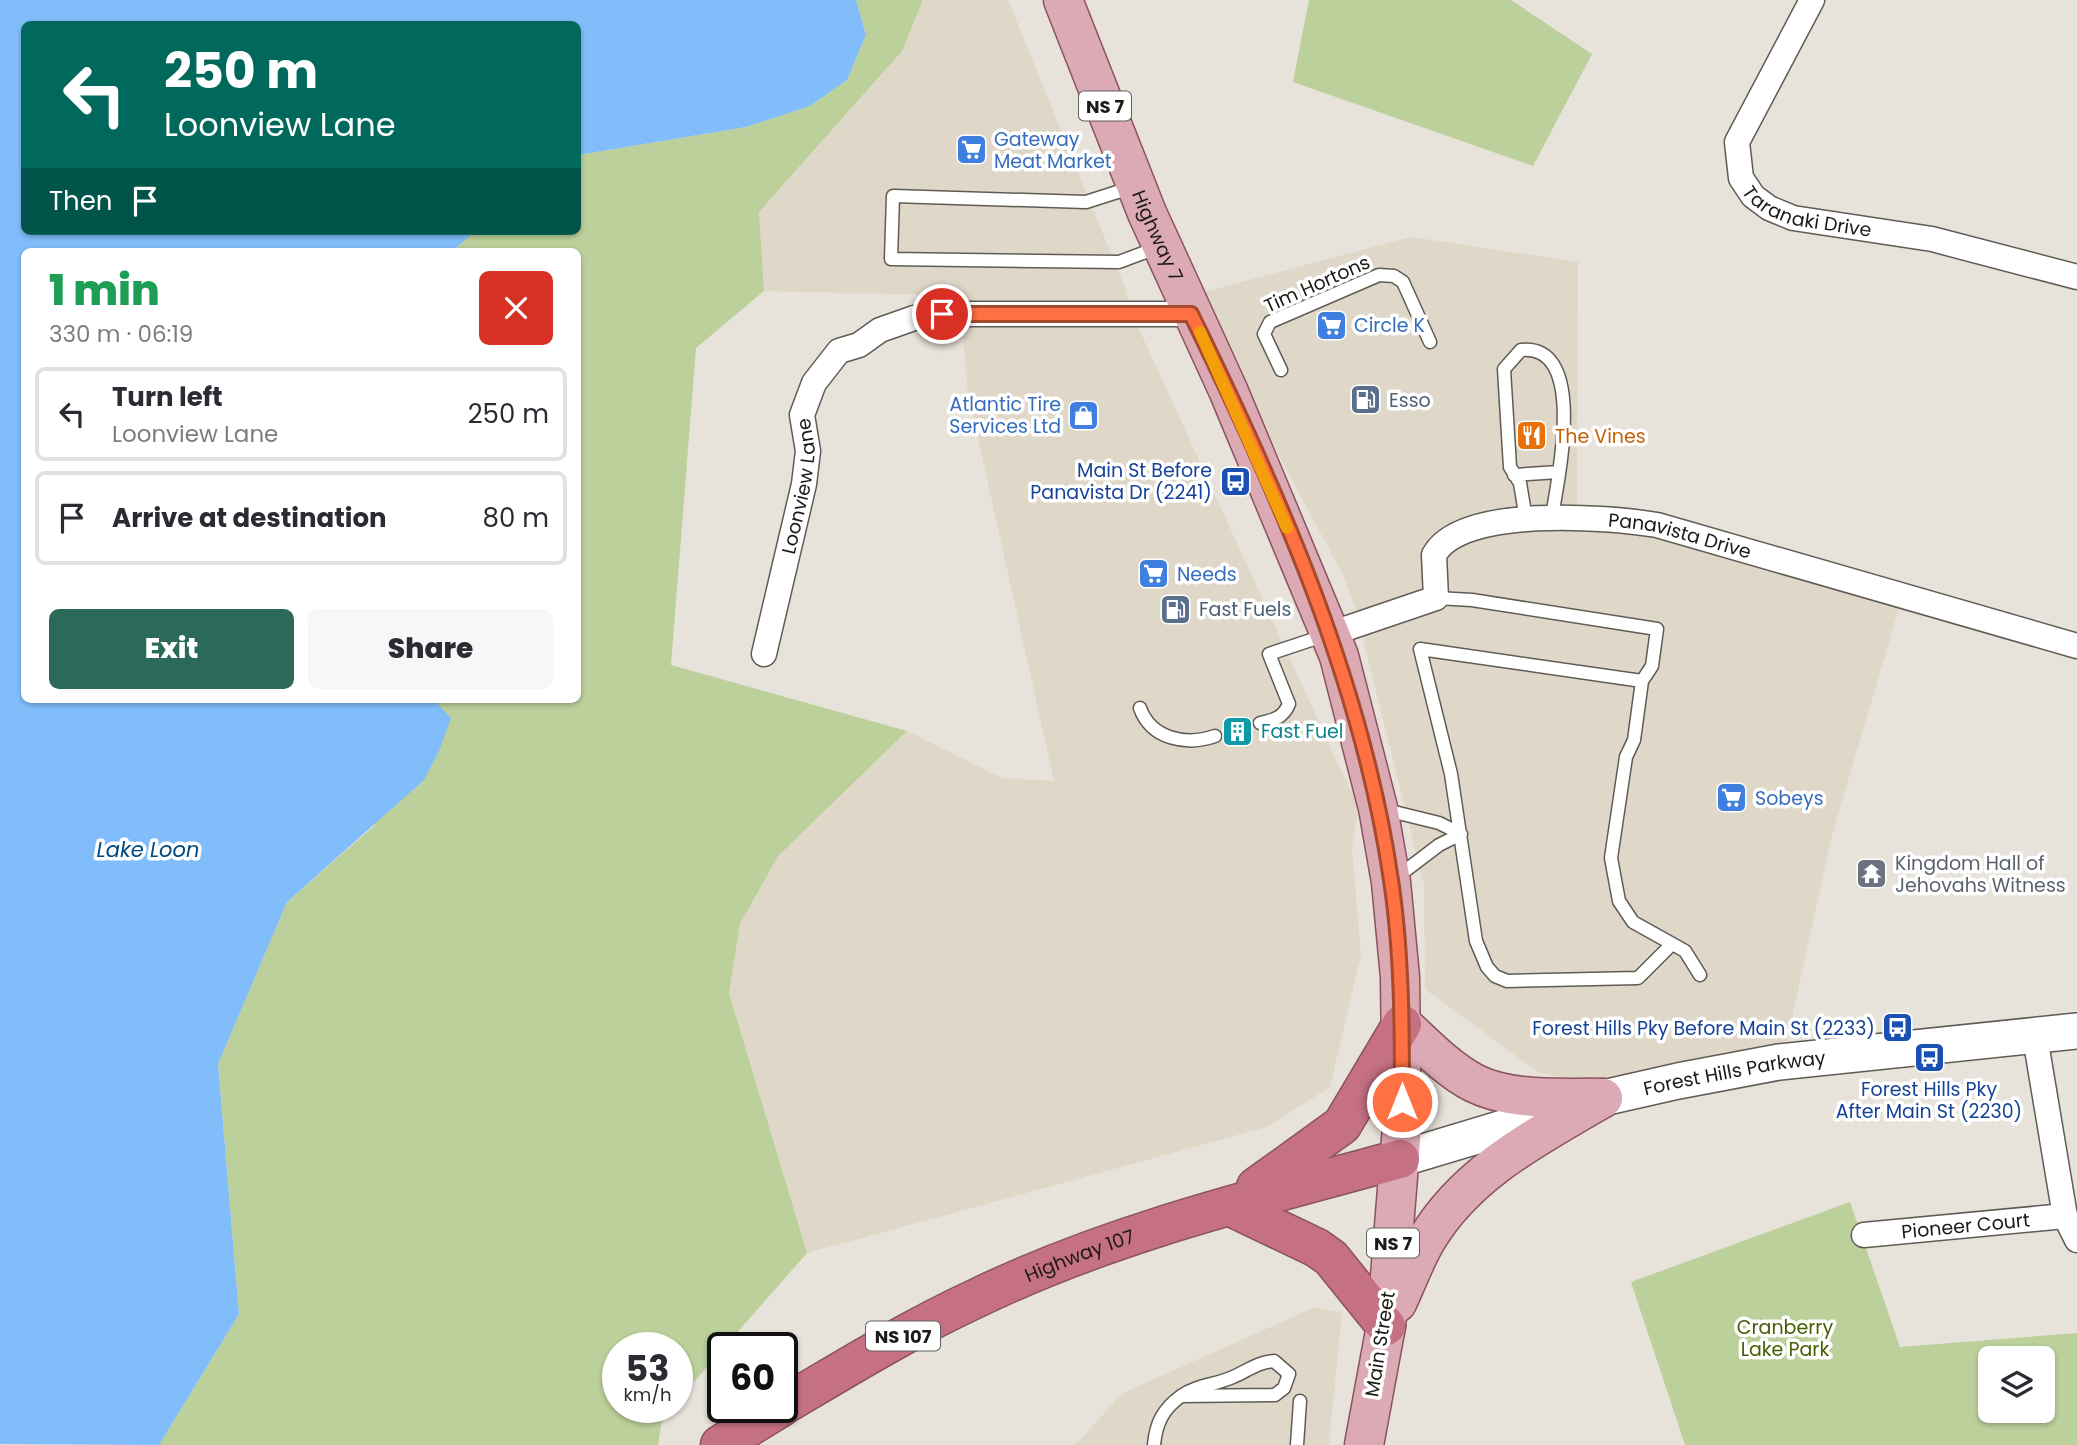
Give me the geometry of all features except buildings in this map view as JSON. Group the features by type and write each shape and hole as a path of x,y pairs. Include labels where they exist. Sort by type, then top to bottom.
{"highway":[{"path":"1386,1326 1331,1258 1317,1248 1229,1206 1342,1125 1402,1024"},
{"name":"Highway 107","path":"798,1398 977,1297 1176,1221 1401,1159"},
{"name":"Highway 107","path":"720,1445 756,1423"}],"main road":[{"name":"Highway 7","path":"1063,0 1162,246 1233,403 1330,634 1354,705 1378,808 1391,882 1402,1024 1401,1159"},
{"path":"1402,1024 1457,1072 1492,1090 1532,1096 1603,1098"},
{"name":"Forest Hills Parkway","path":"1401,1159 1603,1098 1779,1062 2077,1031"},
{"path":"1386,1326 1427,1239 1471,1185 1509,1154 1603,1098"},
{"name":"Main Street","path":"1364,1445 1386,1326 1401,1159"}],"street":[{"name":"Taranaki Drive","path":"1811,0 1737,142 1741,178 1753,196 1769,208 1793,218 1932,239 2077,277"},
{"name":"Loonview Lane","path":"764,654 804,484 808,451 802,415 814,383 839,351 859,345 880,330 914,318 942,314 1191,314"},
{"name":"Panavista Drive","path":"1436,598 1433,563 1445,540 1460,533 1526,519 1594,516 1657,525 2077,646"},
{"path":"1330,634 1436,598"},
{"path":"2035,1037 2065,1216 2077,1240"},
{"name":"Pioneer Court","path":"1864,1235 2065,1216"}],"lane":[{"path":"1137,185 1086,202 892,196 891,259 1119,262 1162,246"},
{"name":"Tim Hortons","path":"1280,370 1264,334 1270,322 1379,275 1394,276 1403,282 1430,342"},
{"path":"1526,519 1520,483 1510,467 1504,369 1521,350 1542,352 1560,378 1563,446 1552,516"},
{"path":"1514,475 1559,472"},
{"path":"1436,598 1472,600 1657,628 1652,666 1642,681 1634,740 1626,757 1611,858 1619,901 1626,914 1633,922 1685,951 1700,975"},
{"path":"1261,723 1278,719 1289,704 1269,654 1330,634"},
{"path":"1642,681 1420,649 1451,774 1476,941 1487,967 1495,976 1507,981 1638,978 1671,944"},
{"path":"1139,708 1144,722 1162,734 1196,742 1215,736"},
{"path":"1378,808 1439,823 1461,835"},
{"path":"1391,882 1439,845 1461,835"},
{"path":"1154,1445 1160,1418 1168,1405 1192,1388 1231,1378 1263,1362 1281,1364 1289,1374 1284,1388 1275,1395 1181,1396"},
{"path":"1297,1445 1300,1401"}],"shaded area":[{"path":"923,0 1008,0 1125,288 1133,316 1349,788 1363,786 1352,847 1361,955 1330,1087 1267,1127 807,1253 729,993 740,924 778,856 907,731 1002,778 1054,781 968,393 963,337 939,295 764,291 759,212 902,51"},
{"path":"1411,237 1578,262 1577,525 1613,525 1899,608 1832,835 1782,1063 1612,1089 1538,1072 1425,989 1424,885 1355,606 1343,575 1193,295"},
{"path":"1315,1307 1342,1313 1329,1445 1075,1445 1123,1393"}],"green space":[{"path":"856,0 923,0 902,51 759,212 764,291 696,348 671,665 907,731 778,856 740,924 729,993 807,1253 738,1332 707,1332 707,1367 693,1383 693,1332 602,1332 602,1423 661,1423 658,1445 159,1445 239,1314 218,1064 287,902 374,826 433,703 581,703 581,248 456,248 471,235 581,235 581,154 746,127 810,106 847,80 866,35"},
{"path":"1309,0 1511,0 1592,54 1533,166 1293,82"},
{"name":"Cranberry Lake Park","path":"1850,1202 1900,1347 2077,1333 2077,1445 1685,1445 1631,1282"}],"water":[{"name":"Lake Loon","path":"0,0 856,0 866,35 847,80 810,106 746,127 581,154 581,21 21,21 21,235 471,235 456,248 21,248 21,703 437,703 451,718 439,751 424,780 287,902 218,1064 239,1314 159,1445 0,1444"}],"slow traffic":[{"path":"1200,332 1287,528"}],"place":[{"name":"Gateway Meat Market","path":"971,150"},
{"name":"Circle K","path":"1331,325"},
{"name":"Esso","path":"1366,400"},
{"name":"Atlantic Tire Services Ltd","path":"1084,415"},
{"name":"The Vines","path":"1532,436"},
{"name":"Main St Before Panavista Dr (2241)","path":"1235,481"},
{"name":"Needs","path":"1154,574"},
{"name":"Fast Fuels","path":"1176,609"},
{"name":"Fast Fuel","path":"1238,731"},
{"name":"Sobeys","path":"1732,798"},
{"name":"Kingdom Hall of Jehovahs Witness","path":"1872,874"},
{"name":"Forest Hills Pky Before Main St (2233)","path":"1898,1028"},
{"name":"Forest Hills Pky After Main St (2230)","path":"1929,1058"}],"route":[{"path":"942,314 1191,314 1228,390 1300,558 1339,656 1354,705 1378,808 1391,882 1400,977 1402,1102"}]}
